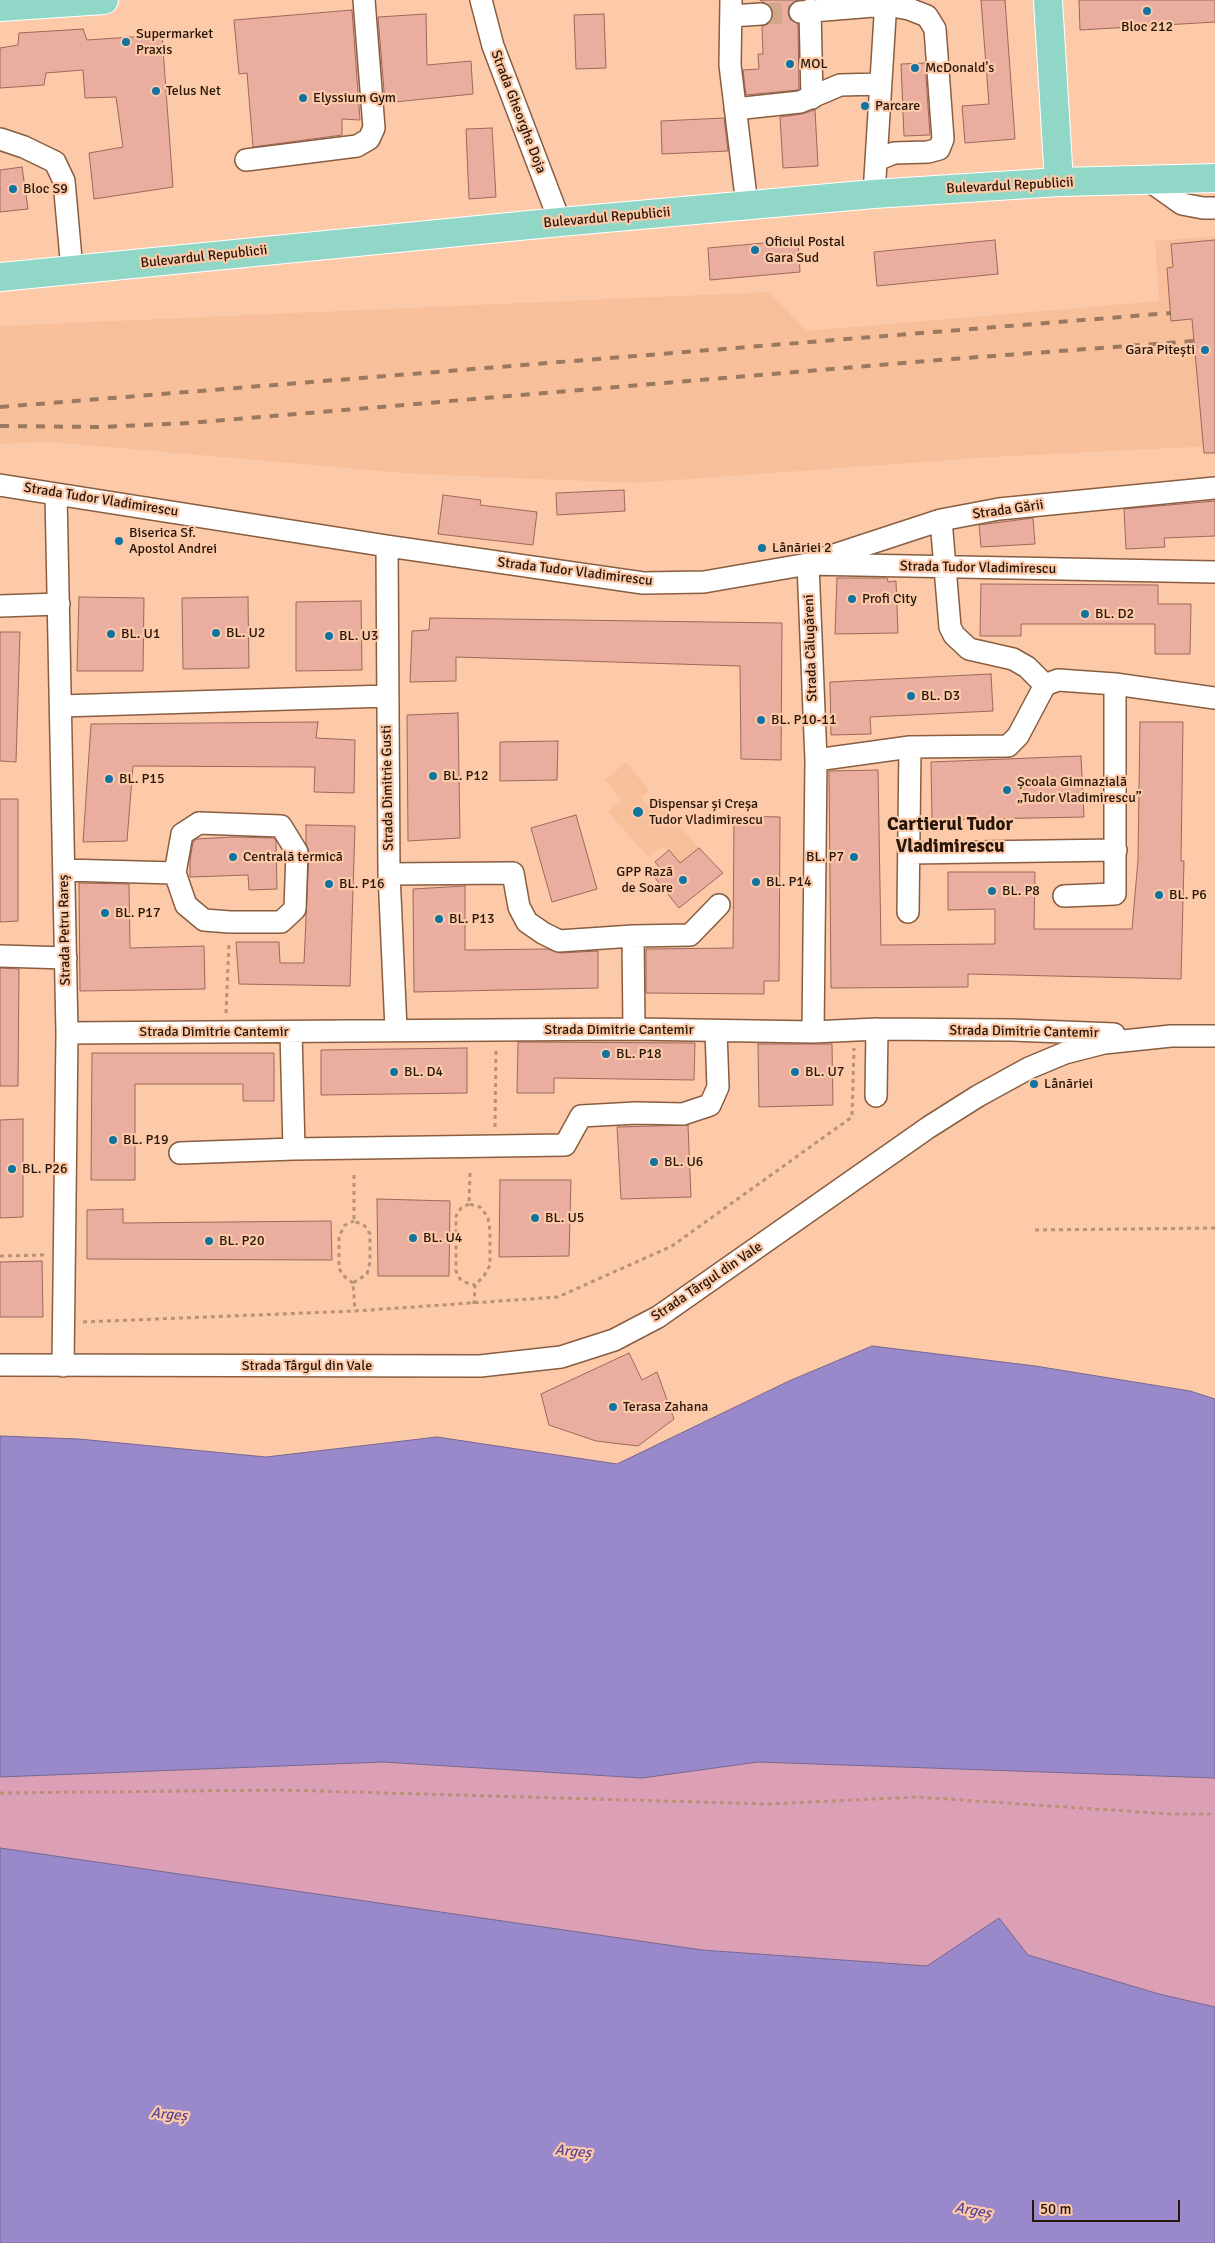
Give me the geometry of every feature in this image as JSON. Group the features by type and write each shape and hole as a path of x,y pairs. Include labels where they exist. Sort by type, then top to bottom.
{"main road":[{"path":"0,7 104,0"},
{"path":"1048,0 1059,182"},
{"name":"Bulevardul Republicii","path":"0,277 560,222 874,194 1059,182 1215,178"}],"street":[{"path":"246,160 357,146 369,139 374,128 364,0"},
{"name":"Strada Gheorghe Doja","path":"481,0 493,46 560,222"},
{"path":"874,194 886,2"},
{"path":"812,98 805,11 886,2 926,16 934,28 943,139 939,149 928,152 894,153 877,160"},
{"path":"747,205 730,65 731,8 761,14"},
{"path":"735,109 800,102 840,85 880,84"},
{"path":"0,140 24,147 55,162 64,181 72,270"},
{"path":"1148,180 1182,204 1215,208"},
{"name":"Strada Tudor Vladimirescu","path":"0,485 387,546 643,583 704,582 808,564 1215,572"},
{"name":"Strada Gării","path":"808,564 941,520 999,509 1215,488"},
{"name":"Strada Petru Rareș","path":"56,494 67,1033 63,1366"},
{"path":"941,520 950,627 960,643 969,649 1013,659 1027,667 1044,685"},
{"name":"Strada Dimitrie Gusti","path":"387,546 389,874 396,1029"},
{"name":"Strada Călugăreni","path":"808,564 816,760 813,1032"},
{"path":"0,606 58,604"},
{"path":"816,760 910,747 1008,746 1018,736 1044,685 1058,680 1115,684 1215,698"},
{"path":"1064,896 1115,894 1115,684"},
{"path":"61,706 387,696"},
{"path":"908,912 910,747"},
{"path":"199,823 281,826 297,852 295,908 280,922 204,920 186,905 175,873 182,834 199,823"},
{"path":"909,853 1116,850"},
{"path":"64,870 175,873"},
{"path":"389,874 513,873 518,907 527,922 559,941 633,936 690,935 718,905"},
{"path":"633,936 634,1029"},
{"path":"0,956 66,958"},
{"name":"Strada Dimitrie Cantemir","path":"67,1033 292,1032 396,1029 634,1029 813,1032 854,1030 1012,1030 1171,1036"},
{"path":"876,1096 877,1030"},
{"path":"180,1152 565,1145 581,1116 636,1113 683,1114 710,1105 718,1087 716,1031"},
{"path":"292,1032 294,1149"},
{"name":"Strada Târgul din Vale","path":"0,1366 480,1366 561,1357 614,1340 658,1317 928,1127 978,1096 1029,1068 1065,1054 1104,1043 1171,1036 1215,1036"}],"path":[{"path":"226,1031 230,922"},
{"path":"495,1146 496,1030"},
{"path":"64,1323 354,1311 558,1297 672,1246 852,1117 854,1030"},
{"path":"469,1204 470,1173"},
{"path":"354,1175 354,1222"},
{"path":"474,1304 475,1284 484,1276 490,1265 490,1231 488,1216 480,1207 469,1204 461,1208 456,1216 456,1271 460,1279 467,1283 475,1284"},
{"path":"354,1222 365,1226 370,1234 370,1262 366,1274 353,1283 339,1269 339,1236 345,1226 354,1222"},
{"path":"1035,1230 1215,1228"},
{"path":"0,1256 64,1255"},
{"path":"353,1283 354,1311"},
{"path":"0,1793 282,1790 767,1804 917,1797 1170,1814 1215,1814"}],"shaded area":[{"path":"1215,236 1215,446 992,457 636,483 416,474 49,442 0,444 0,326 769,292 806,331 1159,301 1155,241"},
{"name":"Dispensar și Creșa Tudor Vladimirescu","path":"626,762 649,790 641,797 653,811 661,805 699,848 680,863 664,846 648,857 608,812 621,800 605,780"},
{"path":"383,1762 642,1778 758,1762 1215,1778 1215,2007 1159,1994 1028,1955 999,1919 927,1966 702,1950 0,1848 0,1777"}],"water":[{"path":"872,1346 1035,1366 1190,1391 1215,1399 1215,1778 758,1762 642,1778 383,1762 0,1777 0,1436 79,1439 266,1457 437,1437 617,1464 789,1381"},
{"name":"Argeș","path":"0,1848 702,1950 927,1966 999,1918 1028,1955 1159,1994 1215,2007 1215,2243 0,2243"}],"building":[{"path":"760,0 798,0 789,6 788,13 790,19 798,24 799,89 797,90 746,95 743,70 759,69 758,54 763,54 762,26 768,24 773,14 771,7"},
{"path":"981,0 1005,0 1015,139 965,143 962,106 989,104"},
{"name":"Bloc 212","path":"1079,0 1215,0 1215,22 1080,30"},
{"path":"352,10 360,120 342,119 342,135 253,147 247,73 239,74 234,20"},
{"path":"426,14 427,65 471,61 473,94 385,103 378,17"},
{"path":"604,14 606,68 576,69 574,15"},
{"path":"83,29 87,40 162,35 173,187 94,199 89,153 123,147 116,97 85,98 83,70 46,73 44,85 0,88 0,48 18,45 19,33"},
{"path":"925,63 930,135 904,136 901,64"},
{"path":"815,110 818,166 783,168 780,117"},
{"path":"724,118 728,151 662,154 661,121"},
{"path":"492,128 496,197 469,199 466,129"},
{"name":"Bloc S9","path":"22,167 28,209 0,212 0,170"},
{"path":"798,240 800,272 710,280 708,248"},
{"path":"995,240 998,274 877,286 874,252"},
{"name":"Gara Pitești","path":"1215,240 1215,453 1204,453 1192,319 1171,321 1167,268 1173,267 1171,244"},
{"path":"624,490 625,511 557,515 556,493"},
{"path":"443,495 481,500 480,505 537,512 533,545 438,534"},
{"path":"1215,501 1215,536 1164,538 1165,547 1126,549 1124,509"},
{"path":"1033,518 1035,544 981,547 979,525"},
{"path":"837,578 887,578 888,582 896,581 898,633 835,634"},
{"name":"BL. D2","path":"981,584 1158,585 1158,604 1191,604 1190,654 1155,654 1155,624 1021,624 1021,636 980,636"},
{"name":"BL. U1","path":"79,597 144,598 143,671 77,671"},
{"name":"BL. U2","path":"248,597 249,668 183,669 182,598"},
{"name":"BL. U3","path":"361,601 362,670 296,671 296,602"},
{"name":"BL. P10-11","path":"430,618 782,623 781,760 741,759 740,666 456,657 456,681 410,682 412,631 429,630"},
{"path":"0,632 20,632 16,762 0,761"},
{"name":"BL. D3","path":"991,674 993,711 870,717 871,734 831,735 830,682"},
{"name":"BL. P12","path":"458,713 460,838 408,841 407,715"},
{"name":"BL. P15","path":"318,722 316,738 355,740 354,793 314,792 315,767 133,766 127,841 83,842 91,724"},
{"path":"1140,722 1183,722 1181,861 1184,861 1181,979 968,974 968,987 831,988 829,771 878,770 881,945 995,944 995,909 948,910 948,872 1035,872 1034,929 1132,929 1138,860"},
{"path":"558,741 557,780 500,781 500,742"},
{"name":"Școala Gimnazială „Tudor Vladimirescu”","path":"1081,756 1084,817 932,820 931,762"},
{"path":"0,799 18,799 18,921 0,922"},
{"path":"576,815 597,889 552,902 531,828"},
{"name":"BL. P14","path":"734,816 780,817 779,981 764,981 764,994 646,993 646,949 733,948"},
{"name":"BL. P16","path":"306,825 355,826 350,986 239,984 236,942 279,942 280,963 304,963 309,852 306,843"},
{"name":"Centrală termică","path":"233,837 274,838 276,841 277,889 249,890 248,875 190,877 193,842 197,839"},
{"name":"GPP Rază de Soare","path":"699,848 723,873 679,908 652,874 660,868 655,862 669,850 680,863"},
{"name":"BL. P17","path":"79,883 129,884 130,948 204,946 205,989 80,991"},
{"name":"BL. P13","path":"465,886 465,950 548,949 560,953 598,951 598,988 414,992 413,889"},
{"path":"0,968 19,969 18,1086 0,1086"},
{"name":"BL. P18","path":"518,1042 695,1043 694,1080 554,1078 554,1093 517,1093"},
{"name":"BL. U7","path":"758,1044 832,1044 833,1105 759,1107"},
{"name":"BL. D4","path":"467,1048 467,1093 321,1095 321,1050"},
{"name":"BL. P19","path":"92,1053 274,1053 274,1101 243,1101 243,1084 135,1084 135,1180 91,1180"},
{"name":"BL. P26","path":"23,1119 23,1217 0,1218 0,1120"},
{"name":"BL. U6","path":"688,1125 691,1197 621,1199 617,1127"},
{"name":"BL. U5","path":"500,1180 571,1180 569,1256 499,1257"},
{"name":"BL. U4","path":"377,1199 450,1201 449,1276 378,1276"},
{"name":"BL. P20","path":"123,1209 123,1223 331,1221 332,1260 87,1259 87,1210"},
{"path":"42,1261 43,1317 0,1317 0,1262"},
{"path":"629,1353 642,1380 657,1372 674,1419 638,1446 596,1441 549,1425 541,1394"}],"tunnel":[{"path":"761,14 800,12"}],"railway":[{"path":"0,407 1171,313"},
{"path":"0,426 100,427 189,423 926,361 1194,341"}],"place":[{"name":"Bloc 212","path":"1147,11"},
{"name":"Supermarket Praxis","path":"126,42"},
{"name":"MOL","path":"790,64"},
{"name":"McDonald's","path":"915,68"},
{"name":"Telus Net","path":"156,91"},
{"name":"Elyssium Gym","path":"303,98"},
{"name":"Parcare","path":"865,106"},
{"name":"Bloc S9","path":"13,189"},
{"name":"Oficiul Postal Gara Sud","path":"755,250"},
{"name":"Gara Pitești","path":"1205,350"},
{"name":"Biserica Sf. Apostol Andrei","path":"119,541"},
{"name":"Lânăriei 2","path":"762,548"},
{"name":"Profi City","path":"852,599"},
{"name":"BL. D2","path":"1085,614"},
{"name":"BL. U2","path":"216,633"},
{"name":"BL. U1","path":"111,634"},
{"name":"BL. U3","path":"329,636"},
{"name":"BL. D3","path":"911,696"},
{"name":"BL. P10-11","path":"761,720"},
{"name":"BL. P12","path":"433,776"},
{"name":"BL. P15","path":"109,779"},
{"name":"Școala Gimnazială „Tudor Vladimirescu”","path":"1007,790"},
{"name":"Dispensar și Creșa Tudor Vladimirescu","path":"638,812"},
{"name":"Centrală termică","path":"233,857"},
{"name":"BL. P7","path":"854,857"},
{"name":"GPP Rază de Soare","path":"683,880"},
{"name":"BL. P14","path":"756,882"},
{"name":"BL. P16","path":"329,884"},
{"name":"BL. P8","path":"992,891"},
{"name":"BL. P6","path":"1159,895"},
{"name":"BL. P17","path":"105,913"},
{"name":"BL. P13","path":"439,919"},
{"name":"BL. P18","path":"606,1054"},
{"name":"BL. D4","path":"394,1072"},
{"name":"BL. U7","path":"795,1072"},
{"name":"Lânăriei","path":"1034,1084"},
{"name":"BL. P19","path":"113,1140"},
{"name":"BL. U6","path":"654,1162"},
{"name":"BL. P26","path":"12,1169"},
{"name":"BL. U5","path":"535,1218"},
{"name":"BL. U4","path":"413,1238"},
{"name":"BL. P20","path":"209,1241"},
{"name":"Terasa Zahana","path":"613,1407"}],"district":[{"name":"Cartierul Tudor Vladimirescu","path":"950,836"}]}
